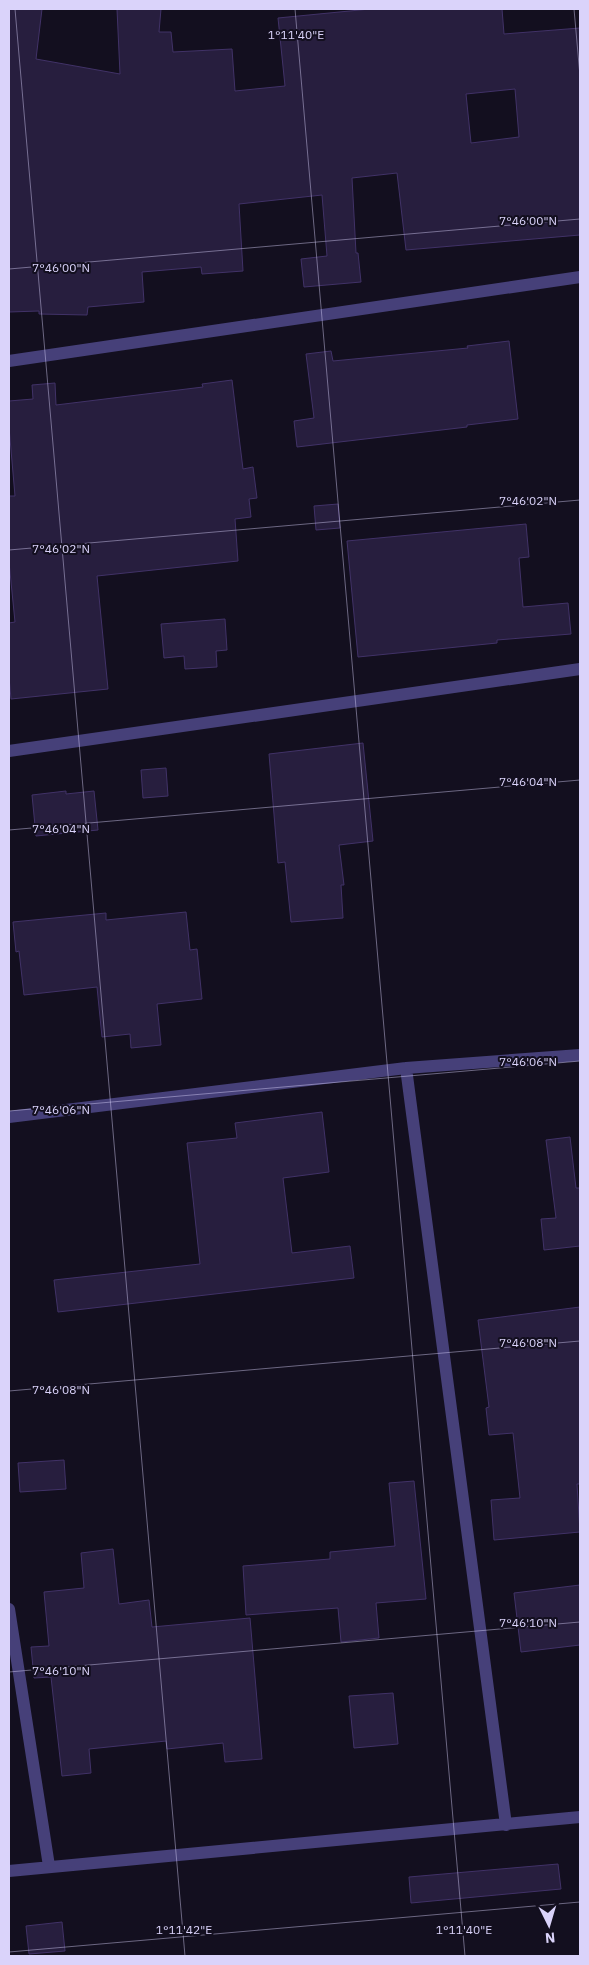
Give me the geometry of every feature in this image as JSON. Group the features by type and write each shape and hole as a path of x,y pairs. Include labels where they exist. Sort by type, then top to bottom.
{"street":[{"path":"9,361 580,277"},
{"path":"9,751 580,670"},
{"path":"9,1117 406,1068 580,1056"},
{"path":"406,1068 506,1825"},
{"path":"9,1609 49,1866"},
{"path":"9,1871 580,1817"}],"building":[{"path":"9,9 42,9 36,59 120,74 117,9 161,9 159,32 171,32 173,52 232,49 235,91 285,86 278,18 370,9 502,9 504,34 580,28 580,235 406,250 397,173 352,178 356,253 358,253 361,282 304,287 301,259 327,256 322,195 239,204 243,271 202,274 201,267 142,272 144,302 88,307 87,315 39,314 39,311 9,312","holes":["515,89 519,137 471,143 466,94"]},
{"path":"509,341 518,419 467,425 467,427 297,447 294,421 314,418 306,354 331,351 333,361 468,348 467,346"},
{"path":"232,380 243,469 253,467 257,498 249,499 251,517 235,519 238,561 97,576 108,689 11,699 9,623 15,622 9,562 9,496 15,496 9,427 9,401 33,399 32,385 55,383 56,405 203,387 202,384"},
{"path":"338,504 340,528 316,530 314,506"},
{"path":"526,524 529,557 519,558 523,607 568,603 571,634 497,640 497,643 358,657 347,541"},
{"path":"225,619 227,650 216,651 217,667 185,669 184,656 164,658 161,624"},
{"path":"363,743 373,841 339,845 344,885 341,885 343,918 291,922 285,862 278,863 269,754"},
{"path":"166,768 168,796 143,798 141,770"},
{"path":"66,791 66,794 94,791 98,830 36,836 32,795"},
{"path":"186,912 190,950 197,949 202,999 157,1004 161,1045 131,1048 130,1034 102,1037 97,987 24,995 19,951 16,952 13,922 106,913 106,920"},
{"path":"322,1112 329,1172 283,1178 292,1253 350,1246 354,1278 58,1312 54,1280 200,1264 187,1143 237,1138 235,1123"},
{"path":"570,1137 576,1188 580,1188 580,1246 544,1250 541,1219 556,1218 546,1140"},
{"path":"580,1307 580,1484 577,1484 580,1532 494,1540 491,1500 520,1498 513,1433 489,1435 486,1408 489,1407 478,1320"},
{"path":"64,1460 66,1489 20,1492 18,1463"},
{"path":"414,1481 426,1599 376,1603 379,1638 341,1642 338,1608 246,1615 243,1566 330,1559 330,1552 395,1546 389,1483"},
{"path":"113,1549 119,1604 149,1600 152,1627 250,1618 262,1759 225,1762 223,1743 167,1749 166,1741 89,1749 91,1773 62,1776 51,1677 34,1678 31,1647 49,1646 44,1592 84,1588 81,1553"},
{"path":"580,1585 580,1645 521,1652 514,1593"},
{"path":"393,1693 398,1744 354,1748 349,1696"},
{"path":"558,1864 561,1889 411,1903 409,1877"},
{"path":"62,1922 65,1951 29,1954 26,1926"}]}
